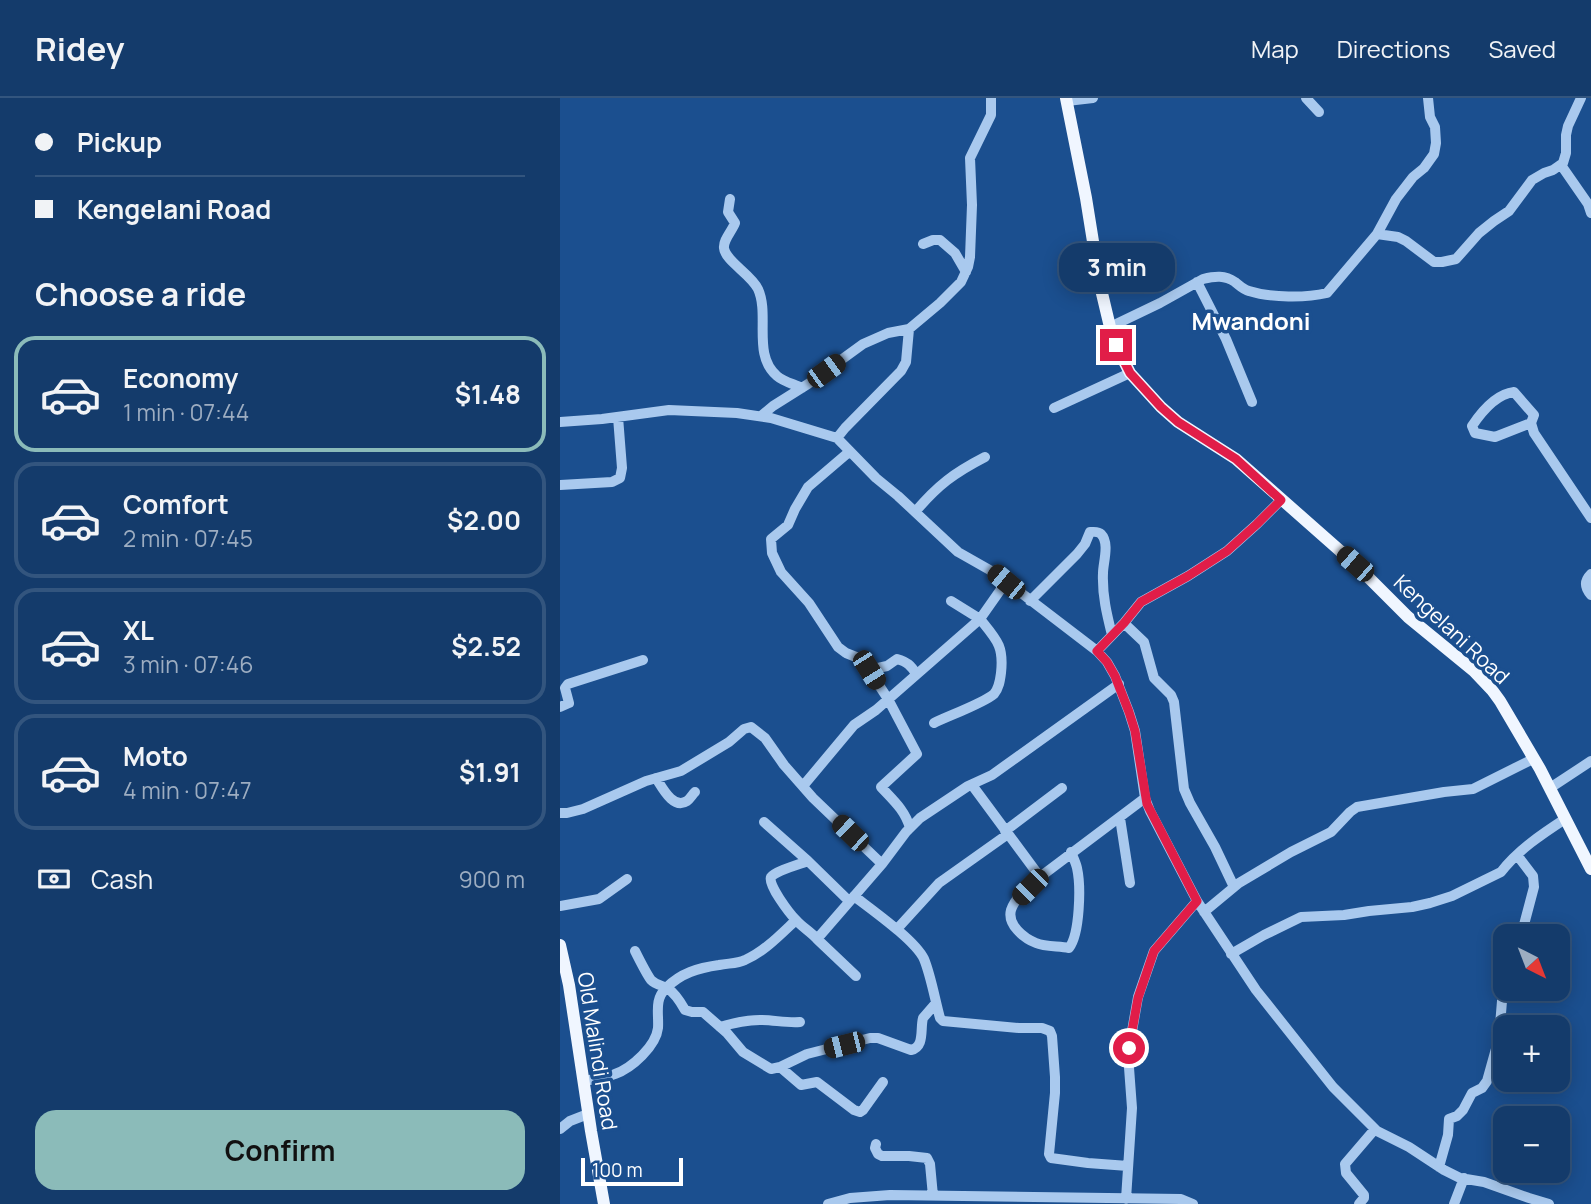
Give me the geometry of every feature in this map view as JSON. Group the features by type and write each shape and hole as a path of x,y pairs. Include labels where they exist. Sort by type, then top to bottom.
{"main road":[{"name":"Kengelani Road","path":"1067,100 1100,285 1110,327 1130,373 1168,413 1236,459 1355,564 1408,617 1484,682 1500,701 1550,788 1591,869"},
{"name":"Old Malindi Road","path":"560,945 564,986 584,1081 604,1204"}],"street":[{"path":"761,416 863,344 888,333 909,328 957,287 966,272 970,257 970,158 990,115 991,98"},
{"path":"1067,100 1093,98"},
{"path":"1306,98 1319,112"},
{"path":"1110,327 1203,279 1220,276 1253,292 1282,296 1327,293 1377,234 1396,199 1413,177 1424,168 1435,149 1435,127 1430,117 1428,98"},
{"path":"1377,234 1398,237 1434,261 1455,259 1479,233 1510,211 1532,180 1561,165 1566,153 1568,126 1581,98"},
{"path":"1561,165 1588,204 1591,213"},
{"path":"730,199 728,212 735,223 724,243 725,251 753,281 759,293 763,313 763,344 769,365 779,377 802,387"},
{"path":"923,244 940,240 957,256 966,272"},
{"path":"1197,282 1226,339 1252,402"},
{"path":"837,438 901,371 906,362 909,328"},
{"path":"1054,408 1130,373"},
{"path":"1531,423 1493,438 1475,433 1472,426 1491,404 1512,391 1534,415 1531,423 1537,439 1591,518"},
{"path":"560,422 669,410 737,413 761,416 837,438 876,478 958,552 980,563 1006,582 1097,651 1111,668 1135,731 1145,798 1197,901 1256,990 1333,1087 1375,1129 1439,1167 1464,1178 1549,1204"},
{"path":"560,485 612,482 620,478 622,468 618,417"},
{"path":"849,452 808,487 788,526 772,537 770,543 780,572 810,603 838,647 856,657 869,670 888,699 917,754 881,787 901,808 910,828"},
{"path":"915,512 956,472 985,457"},
{"path":"1097,651 1147,598 1227,551 1281,500"},
{"path":"1030,601 1077,554 1090,532 1099,533 1105,546 1102,576 1104,601 1112,635"},
{"path":"1591,574 1586,584 1591,595"},
{"path":"803,786 855,725 980,619 1006,582"},
{"path":"934,723 989,697 997,690 1002,665 1002,651 995,637 980,619 951,601"},
{"path":"1124,623 1144,642 1154,678 1171,695 1174,702 1184,789 1234,887"},
{"path":"869,670 887,666 897,659 906,662 916,674"},
{"path":"560,707 569,703 565,688 568,684 643,660"},
{"path":"817,939 910,828 925,814 1002,768 1119,684"},
{"path":"560,813 583,809 656,778 674,774 751,727 770,743 784,765 813,798 882,864"},
{"path":"1204,912 1234,887 1291,852 1331,832 1357,807 1474,789 1533,759"},
{"path":"1550,788 1591,761"},
{"path":"656,778 674,802 685,802 695,792"},
{"path":"972,785 1040,877"},
{"path":"897,929 939,883 1062,788"},
{"path":"1071,852 1077,868 1079,897 1072,944 1069,948 1035,943 1017,929 1011,920 1014,903 1071,852 1145,798"},
{"path":"1120,818 1130,883"},
{"path":"1231,954 1306,916 1344,915 1412,907 1452,896 1501,872 1542,834 1565,819"},
{"path":"764,822 852,899 897,929 922,957 940,1018 946,1022 1042,1028 1050,1031 1055,1077 1052,1159 1128,1166"},
{"path":"1517,855 1533,876 1534,887 1524,924"},
{"path":"808,861 776,873 770,880 774,891 796,920 856,976"},
{"path":"560,906 599,900 627,878"},
{"path":"1126,1199 1132,1108 1128,1055 1138,998 1154,951 1197,901"},
{"path":"584,1081 615,1074 643,1054 657,1031 656,1010 660,996 679,977 694,969 744,961 763,949 796,920"},
{"path":"635,951 646,968 648,977 680,999 685,1010 703,1012 747,1055 774,1069 807,1054 870,1038 915,1049 922,1036 923,1018 936,1003"},
{"path":"1439,1167 1448,1135 1449,1119 1457,1116 1472,1093 1487,1082 1499,1038 1502,1001"},
{"path":"720,1027 757,1020 800,1022"},
{"path":"780,1067 801,1085 817,1082 858,1112 863,1110 883,1082"},
{"path":"560,1129 570,1121 588,1114"},
{"path":"1359,1204 1364,1195 1346,1173 1345,1164 1375,1129"},
{"path":"876,1144 875,1149 882,1156 927,1158 933,1196"},
{"path":"1454,1204 1464,1178"},
{"path":"828,1204 878,1195 933,1196 959,1200 1181,1199 1193,1204"}],"district":[{"name":"Mwandoni","path":"1251,320"}],"route":[{"path":"1116,345 1130,373 1161,407 1178,422 1236,459 1281,500 1227,551 1141,602 1097,651 1111,668 1129,712 1135,731 1147,804 1197,901 1154,951 1138,998 1129,1048"}]}
